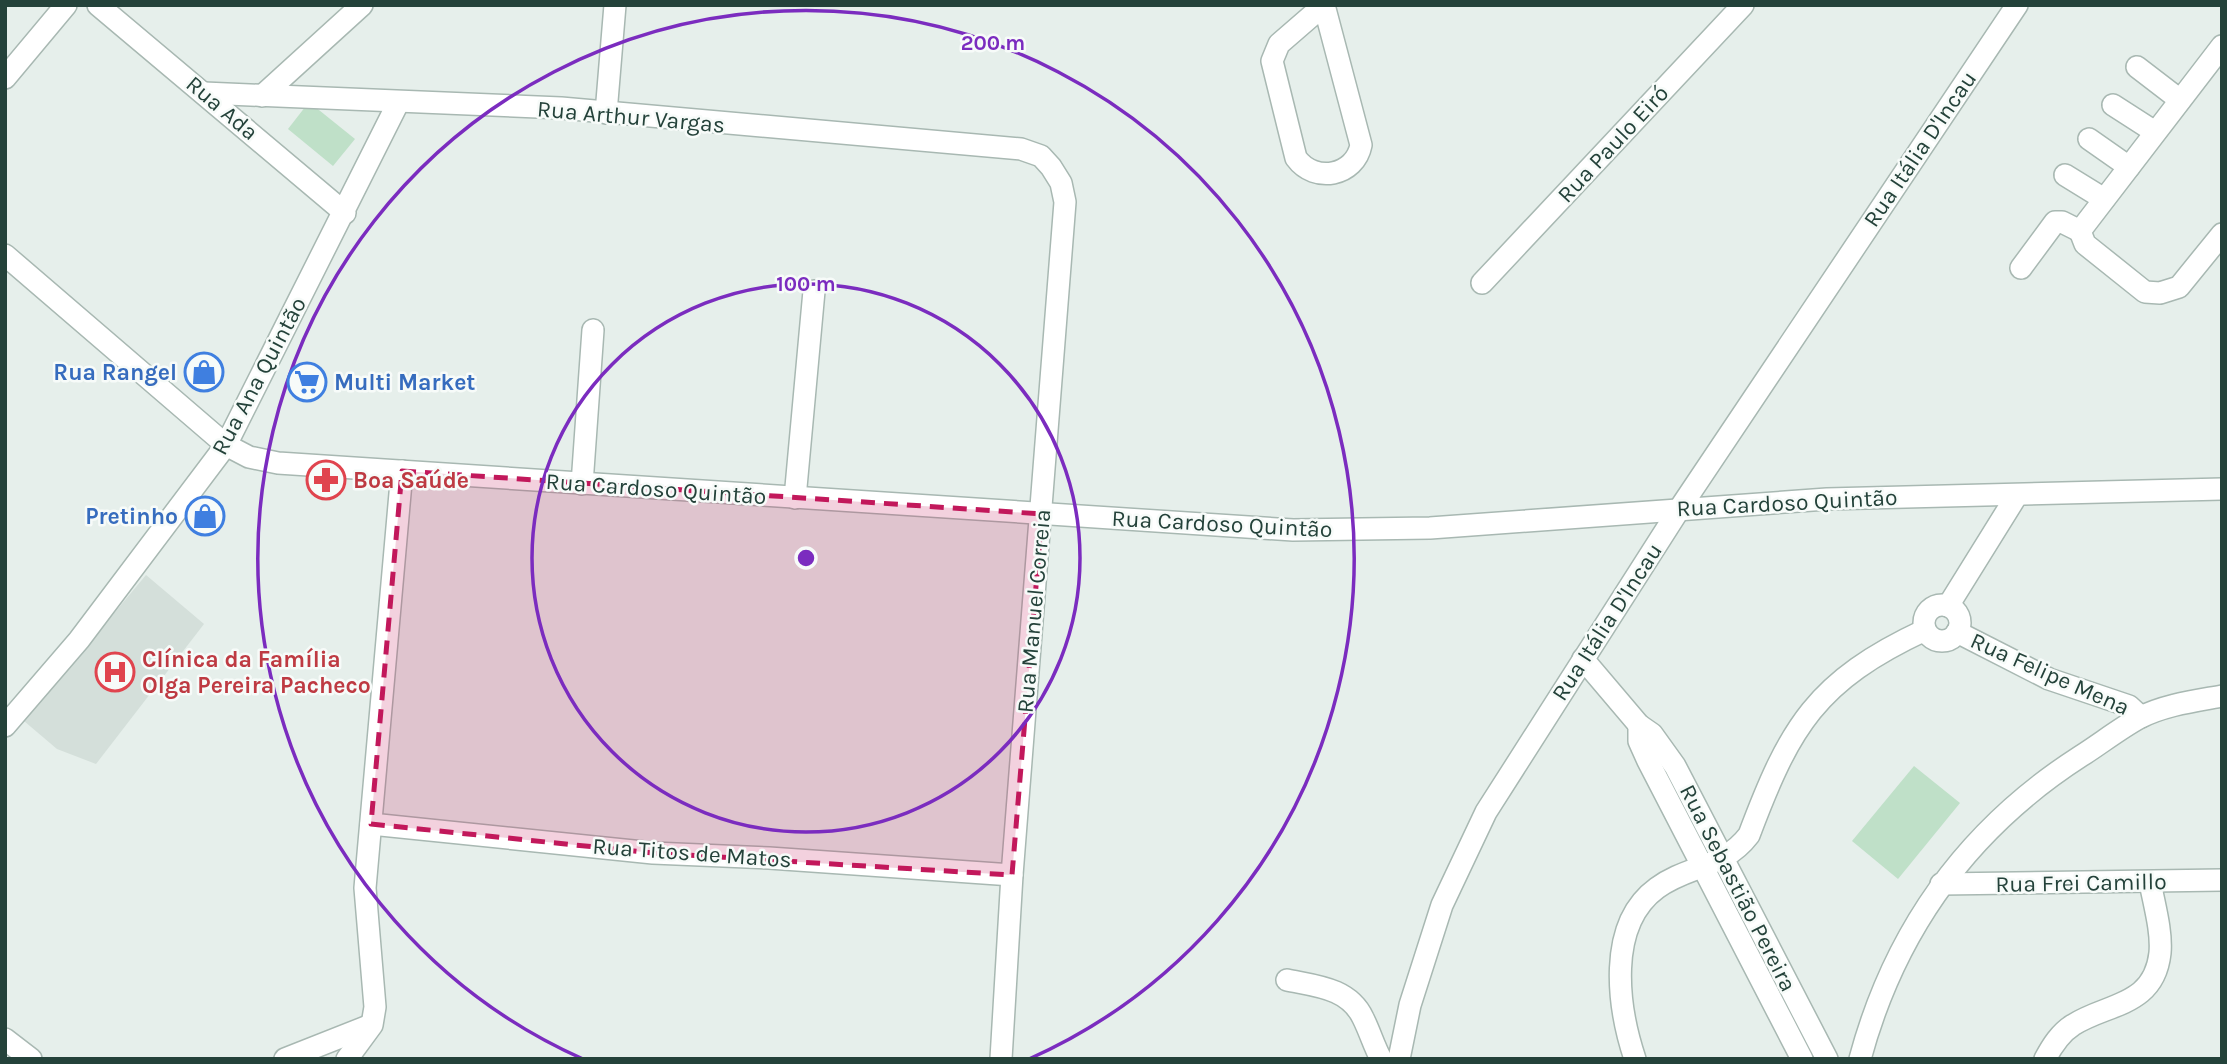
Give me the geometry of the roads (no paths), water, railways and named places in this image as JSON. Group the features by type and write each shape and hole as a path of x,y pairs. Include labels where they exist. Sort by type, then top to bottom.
{"street":[{"path":"5,78 66,5"},
{"path":"262,96 362,5"},
{"path":"606,113 615,5"},
{"path":"1324,5 1361,145 1358,159 1346,170 1316,173 1303,167 1296,158 1272,61 1279,44 1324,5"},
{"name":"Rua Paulo Eiró","path":"1482,283 1743,5"},
{"name":"Rua Itália D'Incau","path":"1399,1059 1410,1005 1442,905 1486,812 1680,508 2017,5"},
{"name":"Rua Ada","path":"107,8 345,213"},
{"path":"2080,231 2222,46"},
{"path":"2137,67 2180,100"},
{"name":"Rua Arthur Vargas","path":"204,93 561,108 1021,149 1041,156 1051,167"},
{"name":"Rua Ana Quintão","path":"5,726 79,639 226,445 398,103"},
{"path":"2113,105 2155,132"},
{"path":"2088,139 2129,167"},
{"name":"Rua Manuel Correia","path":"1001,1059 1012,874 1065,202 1061,183 1051,167"},
{"path":"2065,175 2104,199"},
{"path":"2021,268 2055,222 2062,222 2080,231 2085,244 2145,292 2160,293 2179,287 2222,234"},
{"name":"Rua Cardoso Quintão","path":"5,255 226,445 249,457 278,463 1293,530 1430,528 1827,499 2222,489"},
{"path":"795,498 814,291"},
{"path":"583,484 593,330"},
{"path":"347,1059 372,1025 374,984 369,961 365,888 402,471"},
{"path":"1948,606 2017,495"},
{"path":"1934,606 1948,606 1959,617 1957,632 1941,641 1928,636 1924,616 1928,610 1934,606"},
{"path":"1635,1059 1620,1005 1619,969 1629,931 1641,903 1658,887 1703,869 1740,848 1749,835 1791,736 1812,706 1842,680 1882,652 1925,630"},
{"name":"Rua Felipe Mena","path":"1957,632 2049,679 2129,706 2141,717"},
{"name":"Rua Sebastião Pereira","path":"1583,659 1639,725 1662,745 1826,1059"},
{"path":"1860,1059 1887,984 1916,923 1941,884 1976,840 2016,802 2141,717 2188,702 2222,696"},
{"name":"Rua Sebastião Pereira","path":"1639,725 1639,741 1648,761 1802,1059"},
{"name":"Rua Titos de Matos","path":"371,824 653,853 1012,874"},
{"name":"Rua Frei Camillo","path":"1941,884 2222,880"},
{"path":"2045,1059 2060,1037 2074,1024 2119,1007 2145,989 2157,969 2160,950 2150,883"},
{"path":"1287,980 1332,989 1349,999 1362,1015 1381,1059"},
{"path":"285,1059 372,1025"},
{"path":"5,1039 31,1059"}],"place":[{"name":"Rua Rangel","path":"204,372"},
{"name":"Multi Market","path":"307,382"},
{"name":"Boa Saúde","path":"326,480"},
{"name":"Pretinho","path":"205,516"},
{"name":"Clínica da Família Olga Pereira Pacheco","path":"115,672"}]}
